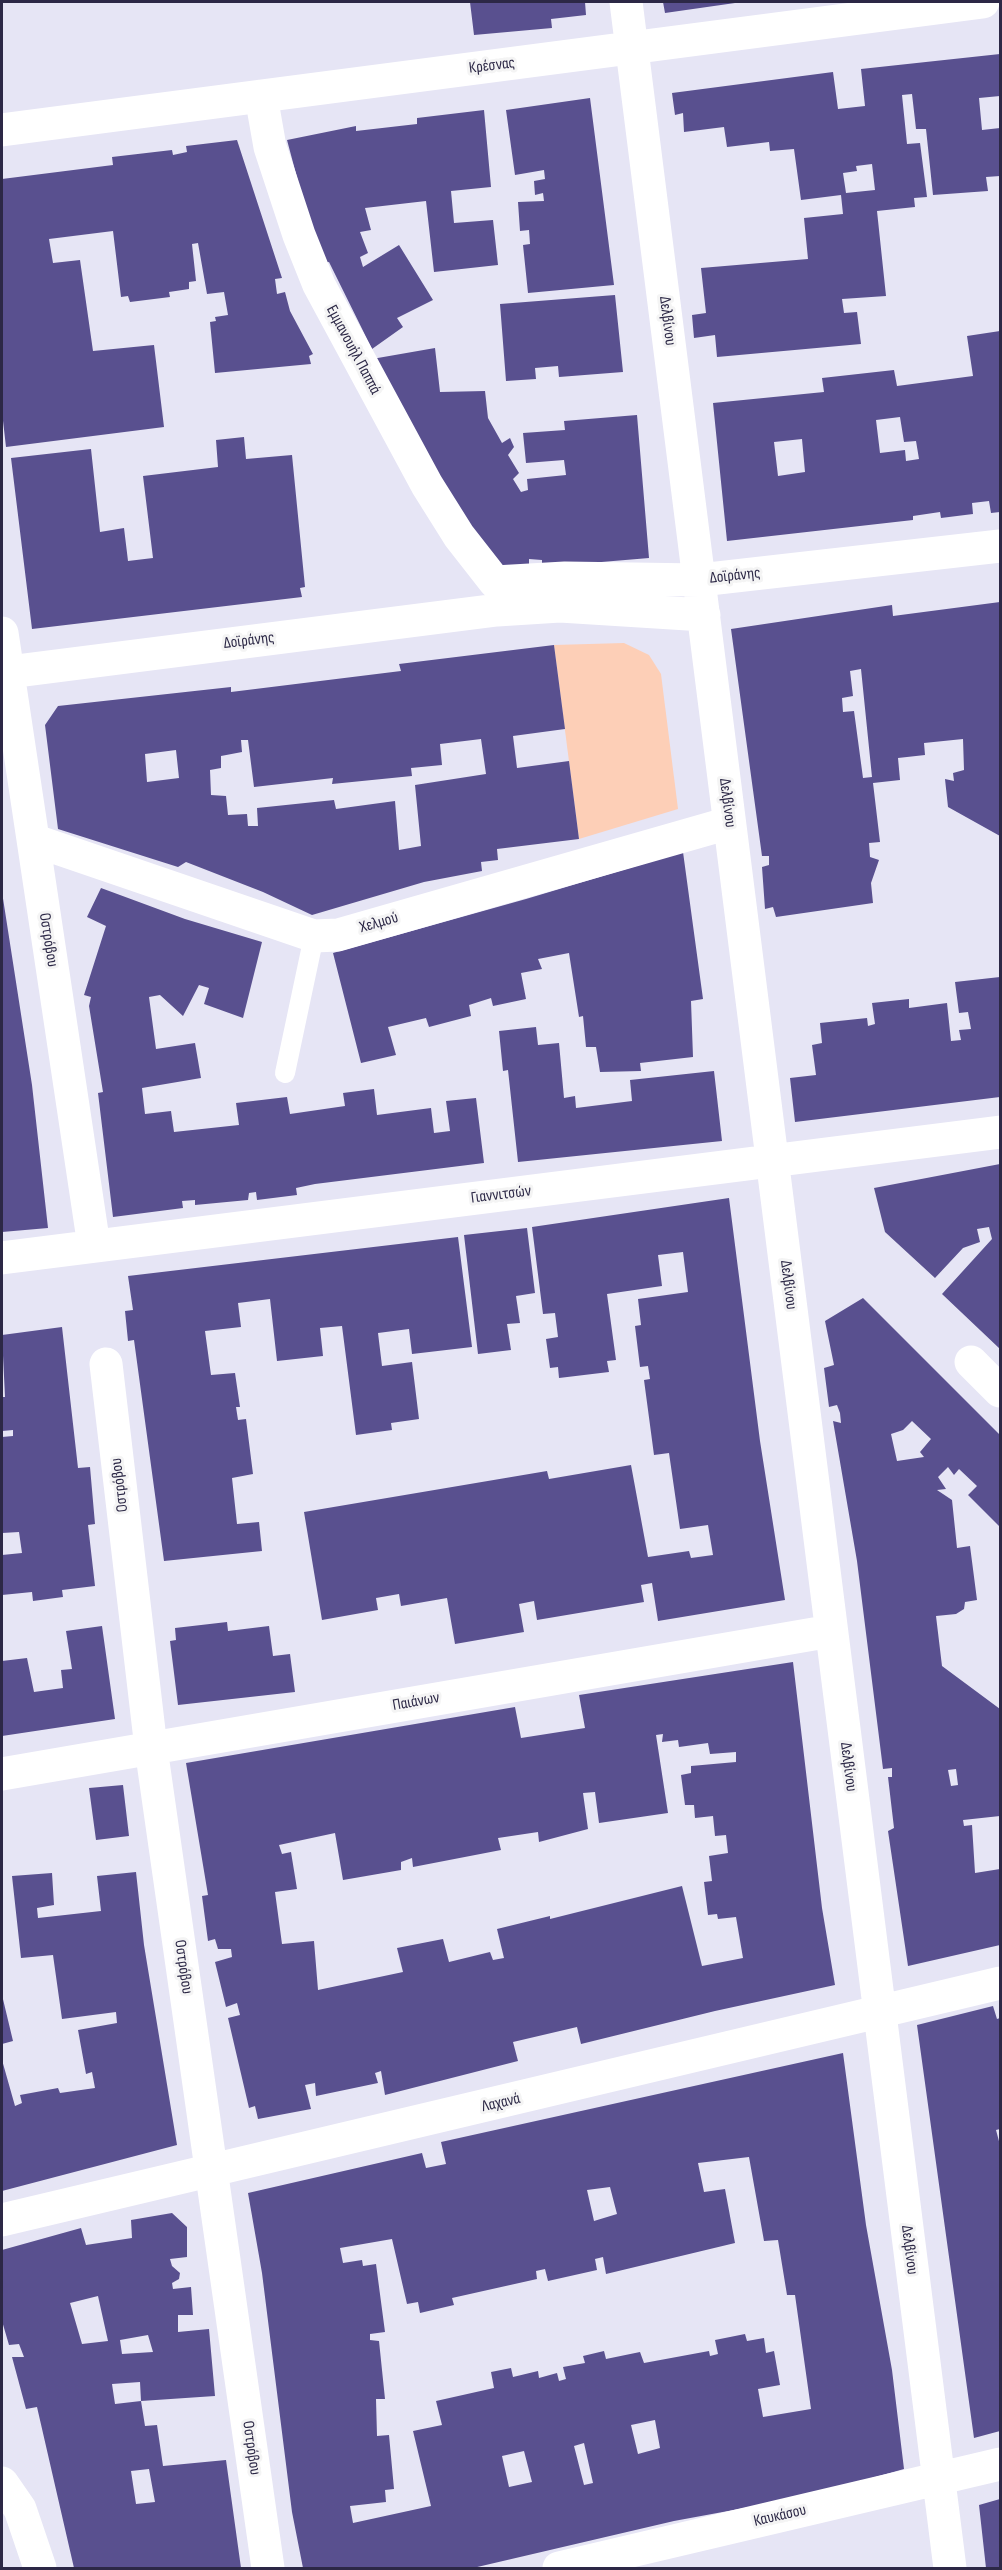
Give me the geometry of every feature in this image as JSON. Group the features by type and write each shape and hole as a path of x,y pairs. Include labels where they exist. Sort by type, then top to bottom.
{"street":[{"name":"Δελβίνου","path":"626,2 950,2568"},
{"name":"Κρέσνας","path":"2,130 983,2"},
{"name":"Εμμανουήλ Παππά","path":"261,96 270,147 299,235 319,285 427,484 496,596"},
{"name":"Δοϊράνης","path":"4,672 496,596 565,578 700,580 1000,546"},
{"name":"Δοϊράνης","path":"496,596 560,606 704,615"},
{"name":"Οστρόβου","path":"2,633 4,672 33,840 94,1246"},
{"name":"Χελμού","path":"33,840 314,936 338,935 729,823"},
{"name":"Γιαννιτσών","path":"2,1258 1000,1132"},
{"path":"970,1362 1000,1391"},
{"name":"Οστρόβου","path":"106,1364 151,1748 268,2568"},
{"name":"Παιάνων","path":"2,1774 831,1631"},
{"name":"Λαχανά","path":"2,2220 1000,1983"},
{"name":"Καυκάσου","path":"559,2568 1000,2464"},
{"path":"2,2483 20,2509 40,2568"}],"lane":[{"path":"285,1073 314,936"}],"shaded area":[{"path":"624,643 649,655 661,674 678,809 579,839 554,645"}],"building":[{"path":"470,2 585,2 586,15 551,19 552,28 474,35"},
{"path":"663,2 735,2 735,3 665,13"},
{"path":"1000,54 1000,96 979,98 982,130 1000,128 1000,176 986,177 988,191 933,195 926,129 916,129 912,94 902,95 907,144 920,143 927,197 914,198 915,207 877,211 886,296 842,299 844,313 857,312 861,344 717,357 715,335 694,338 692,315 706,313 701,268 808,259 804,218 843,214 841,195 801,200 794,149 770,151 769,142 727,147 724,127 684,132 683,113 675,115 672,93 833,72 838,109 865,106 861,69","holes":["872,164 875,190 846,193 843,173 857,171 856,166"]},
{"path":"590,98 614,285 528,293 523,245 530,244 529,230 520,231 518,202 544,201 543,193 535,195 534,181 545,179 544,170 515,175 506,110"},
{"path":"484,110 491,187 451,191 454,223 493,220 498,265 434,272 426,201 365,208 371,230 360,232 368,253 360,257 363,267 399,245 433,300 397,318 403,327 372,349 329,262 324,263 303,200 287,140 356,126 356,131 417,124 417,118"},
{"path":"237,140 282,278 275,279 277,294 285,292 290,311 313,354 309,356 311,364 215,373 210,322 216,321 215,317 228,315 224,292 207,294 198,243 192,244 196,281 189,282 189,289 169,292 170,297 130,302 128,296 121,297 113,231 49,239 53,263 80,260 93,351 154,345 164,427 6,447 2,412 2,179 113,165 112,157 172,150 173,155 187,152 186,146"},
{"path":"615,295 623,372 559,377 558,366 535,368 536,379 506,381 500,304"},
{"path":"1000,331 1000,512 991,513 989,501 972,503 973,514 941,518 940,512 913,516 913,520 727,541 713,403 824,392 822,378 894,370 897,386 973,376 967,336","holes":["900,417 904,442 916,441 919,459 906,461 905,450 880,453 876,420","802,439 805,472 778,476 774,442"]},
{"path":"435,348 440,392 485,391 488,418 502,443 510,438 514,447 508,455 519,473 513,479 521,492 528,490 527,479 566,475 564,460 526,463 523,433 565,430 564,421 637,415 649,558 542,567 542,560 529,559 529,572 497,574 372,359"},
{"path":"244,437 246,459 292,455 305,587 300,588 302,597 32,629 11,458 91,449 100,532 124,528 128,561 153,558 143,476 218,467 216,440"},
{"path":"1000,602 1000,836 948,807 945,779 954,781 953,773 964,770 963,739 924,743 925,755 898,758 900,780 873,783 880,842 869,843 870,857 879,860 871,883 873,903 776,917 773,907 765,909 762,867 769,865 769,856 762,856 731,629 892,605 893,616","holes":["861,669 872,777 863,778 854,711 843,712 842,698 853,696 850,671"]},
{"path":"554,645 565,729 513,736 517,768 569,761 579,839 497,849 498,860 481,862 482,871 424,882 312,915 263,892 186,862 178,867 58,829 45,725 58,706 231,687 231,692 401,671 399,664","holes":["481,739 486,774 415,785 421,846 399,850 395,801 336,809 334,800 257,808 258,826 248,826 247,814 228,815 226,796 211,795 210,770 221,768 221,756 242,752 241,740 248,740 254,787 333,778 332,784 412,776 411,768 442,765 440,744","176,750 179,778 147,782 145,754"]},
{"path":"683,852 703,999 691,1001 693,1057 640,1063 641,1071 600,1072 596,1047 586,1047 583,1016 579,1017 569,953 538,959 542,969 521,973 526,999 493,1006 491,998 469,1005 471,1016 429,1027 426,1018 388,1027 396,1055 361,1063 333,953"},
{"path":"101,888 185,919 262,942 243,1018 204,1004 209,988 199,985 183,1016 160,995 149,997 156,1049 195,1043 201,1078 142,1088 145,1114 171,1111 174,1132 239,1125 236,1103 287,1097 290,1114 345,1106 343,1093 374,1089 377,1115 431,1108 434,1133 450,1131 446,1101 476,1098 484,1163 315,1184 296,1188 297,1195 257,1200 256,1192 249,1193 248,1200 195,1205 195,1200 182,1201 183,1208 113,1217 98,1093 103,1092 89,1006 91,997 84,995 106,926 87,917"},
{"path":"2,892 32,1085 48,1228 2,1232"},
{"path":"1000,977 1000,1097 795,1122 790,1078 816,1075 812,1045 822,1043 820,1023 867,1018 868,1026 875,1024 872,1003 909,999 909,1008 947,1003 951,1041 961,1040 959,1030 971,1029 968,1012 959,1013 955,982"},
{"path":"536,1027 538,1045 559,1043 564,1098 575,1096 576,1108 632,1101 630,1080 714,1071 722,1141 518,1162 508,1070 503,1071 499,1031"},
{"path":"1000,1164 1000,1349 942,1294 992,1239 989,1227 977,1229 980,1242 963,1248 935,1278 885,1232 874,1188"},
{"path":"729,1198 760,1441 785,1600 658,1621 652,1583 641,1585 644,1602 537,1620 534,1601 519,1604 524,1632 455,1644 447,1598 401,1606 399,1594 376,1598 378,1610 322,1620 304,1512 547,1471 549,1479 631,1465 648,1557 689,1551 691,1558 713,1555 708,1525 680,1529 669,1453 654,1455 644,1380 650,1379 648,1366 640,1367 635,1326 641,1325 638,1299 688,1292 683,1252 658,1255 662,1286 607,1294 616,1360 607,1361 609,1372 559,1378 558,1367 550,1368 546,1339 558,1337 555,1313 543,1314 532,1227"},
{"path":"527,1228 535,1293 516,1296 520,1323 507,1324 511,1350 478,1354 464,1235"},
{"path":"458,1237 472,1347 412,1354 409,1329 378,1333 382,1366 412,1362 419,1419 391,1423 392,1430 356,1435 342,1326 320,1328 323,1356 277,1361 270,1299 238,1303 241,1327 205,1331 211,1375 235,1373 240,1407 236,1407 238,1420 246,1419 253,1474 232,1478 237,1524 259,1522 262,1551 164,1561 134,1340 128,1341 125,1311 133,1310 128,1276"},
{"path":"863,1298 1000,1435 1000,1527 968,1495 977,1486 959,1469 954,1475 948,1467 938,1477 946,1489 937,1490 952,1500 957,1548 970,1546 977,1600 965,1602 964,1609 956,1614 936,1616 942,1666 1000,1709 1000,1816 963,1820 964,1826 972,1825 975,1873 1000,1869 1000,1945 908,1966 888,1831 894,1828 888,1777 892,1777 892,1768 883,1769 857,1561 833,1421 841,1423 840,1413 837,1405 829,1407 824,1368 834,1365 825,1321","holes":["912,1421 931,1439 920,1452 924,1457 897,1461 891,1434 903,1430","956,1769 958,1785 951,1786 948,1770"]},
{"path":"62,1327 78,1468 90,1467 95,1524 88,1525 95,1586 62,1590 63,1597 33,1601 32,1592 2,1595 2,1555 22,1553 19,1532 2,1533 2,1437 13,1436 13,1430 2,1431 2,1397 5,1397 2,1335"},
{"path":"227,1622 228,1631 269,1626 273,1656 290,1654 295,1692 178,1705 170,1641 176,1640 175,1628"},
{"path":"102,1626 115,1719 2,1736 2,1661 27,1658 34,1692 63,1688 61,1670 72,1669 66,1631"},
{"path":"793,1662 822,1908 835,1985 715,2011 581,2044 577,2027 513,2042 518,2061 385,2095 381,2071 375,2073 378,2083 316,2096 315,2083 305,2085 311,2109 258,2119 255,2106 249,2108 228,2018 240,2015 237,2003 226,2007 215,1962 232,1957 231,1949 218,1949 215,1939 208,1941 202,1896 208,1895 186,1763 515,1707 521,1738 585,1728 579,1695","holes":["663,1734 662,1742 678,1740 679,1747 708,1743 710,1754 736,1752 736,1762 691,1766 691,1773 681,1775 685,1805 694,1805 695,1818 713,1816 715,1836 726,1835 728,1853 709,1856 712,1881 704,1882 708,1915 717,1914 718,1919 736,1917 743,1958 702,1966 682,1886 550,1919 550,1916 497,1929 504,1958 493,1960 490,1952 449,1962 443,1939 397,1948 403,1972 318,1990 314,1941 282,1944 275,1892 297,1889 291,1852 282,1854 279,1845 335,1833 343,1880 401,1870 401,1862 412,1858 413,1867 501,1850 498,1838 538,1832 539,1842 588,1829 583,1793 595,1792 599,1823 668,1813 656,1735"]},
{"path":"123,1785 129,1836 96,1840 89,1788"},
{"path":"136,1872 144,1945 177,2145 2,2191 2,2060 15,2106 22,2103 20,2095 58,2088 60,2093 95,2088 92,2072 86,2074 78,2030 117,2023 116,2012 62,2019 53,1955 21,1958 12,1876 52,1873 54,1905 37,1908 38,1918 101,1911 97,1876"},
{"path":"2,1995 13,2041 2,2044"},
{"path":"993,2006 997,2019 1000,2018 1000,2129 996,2130 1000,2145 1000,2431 974,2438 917,2025"},
{"path":"843,2053 866,2225 892,2370 904,2469 804,2497 674,2521 473,2568 303,2568 292,2512 262,2273 248,2193 422,2153 426,2168 446,2164 441,2142","holes":["749,2157 764,2241 778,2240 787,2295 795,2295 811,2409 763,2417 758,2389 780,2385 774,2351 766,2353 764,2338 747,2341 745,2334 715,2340 718,2354 710,2356 709,2351 644,2363 640,2352 606,2359 604,2351 583,2356 585,2363 563,2367 566,2379 559,2381 557,2373 539,2378 538,2371 513,2377 511,2368 491,2372 494,2388 436,2401 442,2425 413,2431 431,2506 353,2523 350,2506 386,2502 385,2490 394,2489 389,2435 377,2436 376,2399 385,2399 379,2341 370,2340 370,2334 385,2332 376,2264 363,2266 362,2260 343,2263 340,2248 392,2239 407,2304 418,2302 420,2313 454,2305 452,2298 537,2279 536,2271 545,2269 548,2281 597,2270 595,2259 603,2257 606,2274 735,2243 725,2189 704,2192 698,2163","610,2187 617,2214 594,2221 587,2190","655,2420 660,2448 638,2454 631,2425","584,2443 593,2483 584,2485 574,2446","524,2451 532,2482 509,2487 502,2456"]},
{"path":"172,2213 187,2227 187,2257 170,2259 172,2266 180,2273 179,2279 172,2283 173,2289 191,2287 193,2315 178,2315 178,2332 209,2329 215,2396 141,2401 145,2426 157,2425 163,2466 226,2460 241,2568 74,2568 37,2407 26,2409 12,2357 24,2357 19,2344 9,2345 2,2321 2,2250 81,2228 86,2245 132,2238 131,2220","holes":["98,2296 108,2341 82,2344 70,2303","148,2335 153,2352 122,2354 120,2340","140,2382 141,2401 115,2404 112,2384","149,2469 155,2502 136,2504 131,2471"]},
{"path":"1000,2499 1000,2568 986,2568 979,2505"}]}
